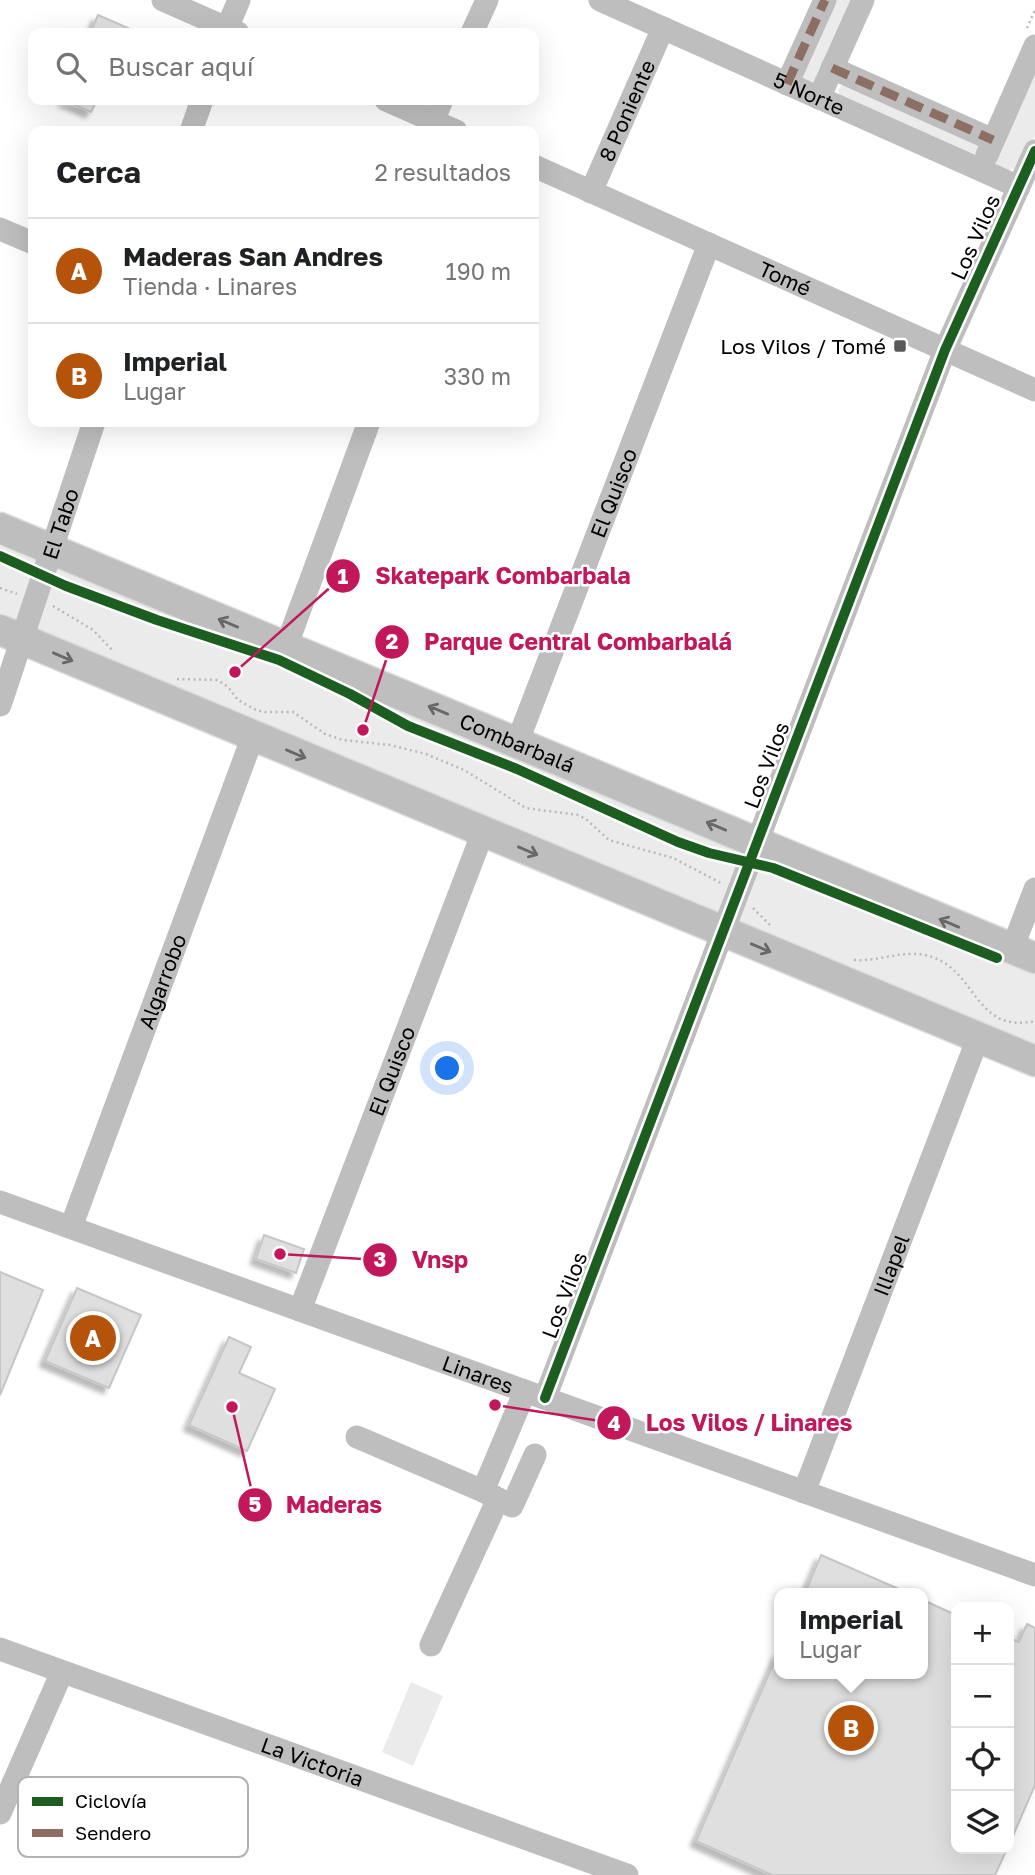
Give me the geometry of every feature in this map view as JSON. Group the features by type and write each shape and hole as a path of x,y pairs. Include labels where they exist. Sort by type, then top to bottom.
{"main road":[{"name":"Combarbalá","path":"0,528 1023,953"},
{"path":"11,635 1035,1060"}],"street":[{"path":"163,0 222,28"},
{"path":"231,28 239,0"},
{"path":"474,28 487,0"},
{"name":"5 Norte","path":"600,0 1019,187"},
{"path":"787,84 825,0"},
{"path":"819,98 863,0"},
{"name":"8 Poniente","path":"591,192 663,28"},
{"name":"Los Vilos","path":"980,170 1035,46"},
{"name":"5 Norte","path":"832,68 993,141"},
{"path":"193,126 200,105"},
{"path":"412,105 438,110 452,126"},
{"name":"Los Vilos","path":"431,1645 490,1495 535,1394 723,932 945,350 1035,151"},
{"name":"Tomé","path":"539,168 1035,390"},
{"path":"0,229 28,241"},
{"name":"El Quisco","path":"517,743 709,244"},
{"name":"El Tabo","path":"0,705 11,635 35,600 92,427"},
{"path":"286,647 367,427"},
{"name":"Algarrobo","path":"71,1227 253,736"},
{"name":"El Quisco","path":"300,1310 483,832"},
{"path":"1023,953 1035,889"},
{"name":"Illapel","path":"804,1492 978,1038"},
{"name":"Linares","path":"0,1202 1035,1575"},
{"path":"357,1437 512,1506 535,1455"},
{"name":"La Victoria","path":"0,1649 614,1873"},
{"path":"0,1813 62,1672"}],"path":[{"path":"0,589 35,600 79,620 118,655"},
{"path":"177,679 218,680 238,700 256,710 293,712 334,738 408,748 445,761 526,808 578,815 610,840 673,858 738,892 775,930"},
{"path":"852,960 873,960 908,953 932,957 954,969 979,1003 994,1015 1017,1022 1035,1021"}],"shaded area":[{"path":"833,0 859,0 818,81 802,81 801,72"},
{"path":"1035,65 1035,136 1025,159 1017,168 1008,170 995,165 993,160"},
{"path":"844,81 982,142 977,158 842,98 838,90"},
{"path":"0,546 1035,969 1035,1052 0,613"},
{"path":"411,1682 443,1696 413,1766 382,1752"}],"building":[{"path":"98,15 128,28 92,28"},
{"path":"75,105 94,105 91,112"},
{"path":"264,1235 304,1249 296,1273 256,1259"},
{"path":"0,1272 43,1290 0,1395"},
{"path":"77,1288 141,1315 109,1388 45,1361"},
{"path":"229,1337 251,1347 239,1373 275,1389 247,1451 189,1425"},
{"path":"821,1555 897,1588 807,1588"},
{"path":"928,1602 951,1613 951,1854 1005,1854 995,1875 772,1875 696,1841 774,1662 774,1679 928,1679"},
{"path":"1027,1624 1035,1628 1035,1785 1014,1833 1014,1640 1019,1642"}],"marked path":[{"path":"787,84 825,0"},
{"path":"832,68 993,140"}],"cycle path":[{"path":"545,1398 945,350 1035,151"},
{"path":"0,556 66,586 157,620 279,660 408,726 517,769 678,842 709,853 773,868 997,958"}],"place":[{"name":"Los Vilos / Tomé","path":"900,346"},
{"name":"Skatepark Combarbala","path":"235,672"},
{"name":"Parque Central Combarbalá","path":"363,730"},
{"name":"Vnsp","path":"280,1254"},
{"name":"Maderas San Andres","path":"93,1338"},
{"name":"Los Vilos / Linares","path":"495,1405"},
{"name":"Maderas","path":"232,1407"},
{"name":"Imperial","path":"851,1728"}]}
